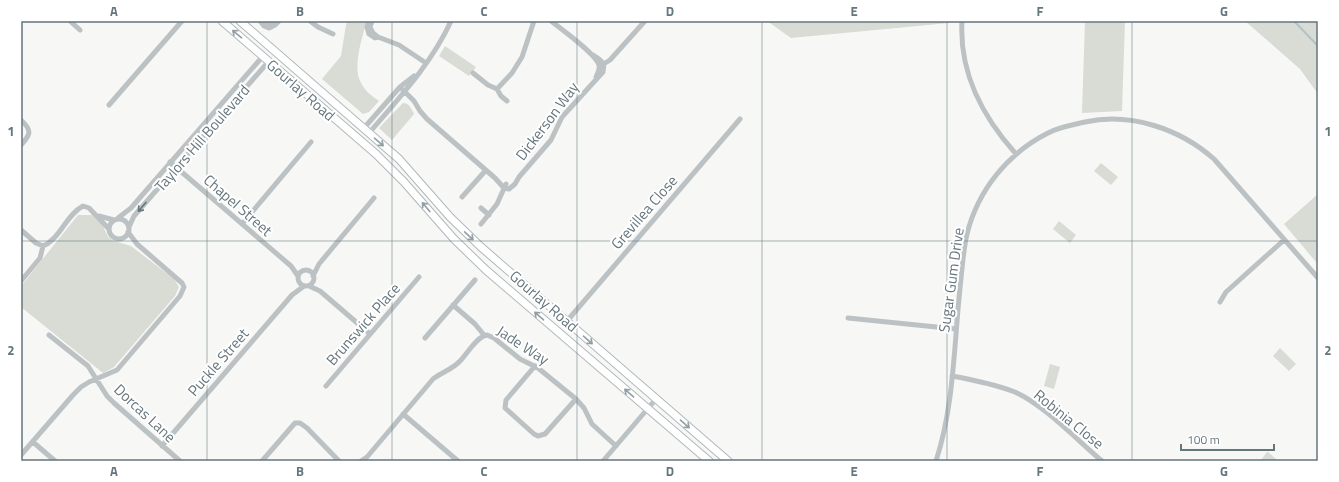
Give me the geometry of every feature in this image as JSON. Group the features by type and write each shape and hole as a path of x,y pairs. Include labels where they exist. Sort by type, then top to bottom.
{"main road":[{"name":"Gourlay Road","path":"222,21 357,140 376,154 399,177 469,255 709,461"},
{"name":"Gourlay Road","path":"240,21 274,49 404,164 465,233 728,461"},
{"name":"Gourlay Road","path":"263,56 274,49"},
{"name":"Taylors Hill Boulevard","path":"269,61 274,49"},
{"path":"357,140 366,130"},
{"path":"557,331 566,321"}],"street":[{"path":"70,21 80,30"},
{"path":"109,106 182,21"},
{"path":"261,21 268,24 276,21"},
{"path":"261,21 264,26 269,28 279,21"},
{"path":"310,21 318,27 333,34"},
{"path":"370,21 371,30 378,37 399,45 426,63"},
{"path":"366,130 404,91 426,63 451,21"},
{"path":"497,89 512,73 522,57 534,21"},
{"path":"551,21 593,55 602,65 610,60 645,21"},
{"path":"962,21 962,50 973,89 985,114 1002,138 1016,154"},
{"name":"Taylors Hill Boulevard","path":"116,219 131,208 263,56"},
{"name":"Taylors Hill Boulevard","path":"129,229 134,216 269,61"},
{"name":"Dickerson Way","path":"505,186 520,177 551,140 562,117 595,80 602,65"},
{"path":"366,130 400,87 418,73"},
{"path":"473,73 488,85 497,89 500,96 507,101"},
{"path":"400,87 414,101 427,119 505,186 497,204 481,224"},
{"name":"Grevillea Close","path":"566,321 740,119"},
{"name":"Sugar Gum Drive","path":"936,461 949,407 967,234 974,213 984,192 998,173 1016,154 1048,133 1068,126 1090,121 1110,119 1150,124 1166,129 1183,137 1205,151 1218,164 1318,278"},
{"path":"21,120 27,126 29,131 28,138 21,145"},
{"path":"242,224 311,142"},
{"name":"Chapel Street","path":"170,162 291,266 302,285 307,286"},
{"path":"462,197 486,170"},
{"path":"298,278 306,271 319,264 374,198"},
{"path":"21,281 40,258 44,246 51,241 76,210 83,206 89,208 98,216 108,228 112,237 118,239 122,238 137,244 182,283 184,288 180,296 117,370 89,382 77,391 21,456"},
{"path":"480,208 489,215"},
{"path":"98,216 124,220 137,244"},
{"path":"108,228 109,224 116,219"},
{"path":"122,238 125,237 129,229"},
{"path":"21,230 36,243 44,246"},
{"path":"1220,302 1226,292 1284,240"},
{"name":"Puckle Street","path":"162,446 292,295 307,286 314,278 319,264"},
{"name":"Chapel Street","path":"291,266 306,271"},
{"path":"306,271 314,278 320,291"},
{"name":"Brunswick Place","path":"326,386 419,277"},
{"name":"Puckle Street","path":"292,295 298,278"},
{"path":"425,338 475,280"},
{"path":"307,286 320,291 370,334"},
{"path":"453,305 475,324 484,335"},
{"path":"848,318 956,329"},
{"name":"Dorcas Lane","path":"49,335 88,366 107,396 180,461"},
{"name":"Jade Way","path":"361,461 366,459 434,379 440,373 460,362 484,335 490,335 520,359 535,366 576,399 584,408 592,424 616,446"},
{"path":"535,366 506,400 504,408 534,434 538,436 545,434 576,399"},
{"name":"Robinia Close","path":"952,376 990,383 1016,393 1042,409 1102,461"},
{"path":"603,461 656,399"},
{"path":"403,414 458,461"},
{"path":"262,461 295,423 304,425 338,459 345,461"},
{"path":"33,442 55,461"}],"shaded area":[{"path":"348,21 367,21 359,52 357,69 358,77 371,95 379,101 369,112 363,114 322,79 341,56"},
{"path":"767,21 950,21 949,23 791,38"},
{"path":"1085,21 1125,21 1122,111 1082,113"},
{"path":"1245,21 1318,21 1318,94 1300,69"},
{"path":"445,46 476,67 469,76 439,56"},
{"path":"403,103 409,105 414,114 392,140 379,128"},
{"path":"1101,163 1118,177 1111,185 1094,171"},
{"path":"1318,194 1318,260 1316,262 1284,224"},
{"path":"78,215 92,215 102,224 108,237 114,241 131,246 174,279 179,287 175,296 114,367 103,373 21,307 21,286"},
{"path":"1059,221 1076,235 1070,243 1053,229"},
{"path":"1280,348 1296,364 1289,371 1273,356"},
{"path":"1050,364 1060,367 1054,389 1044,386"},
{"path":"1268,452 1278,461 1261,460"}],"waterway":[{"path":"1294,21 1318,46"}]}
